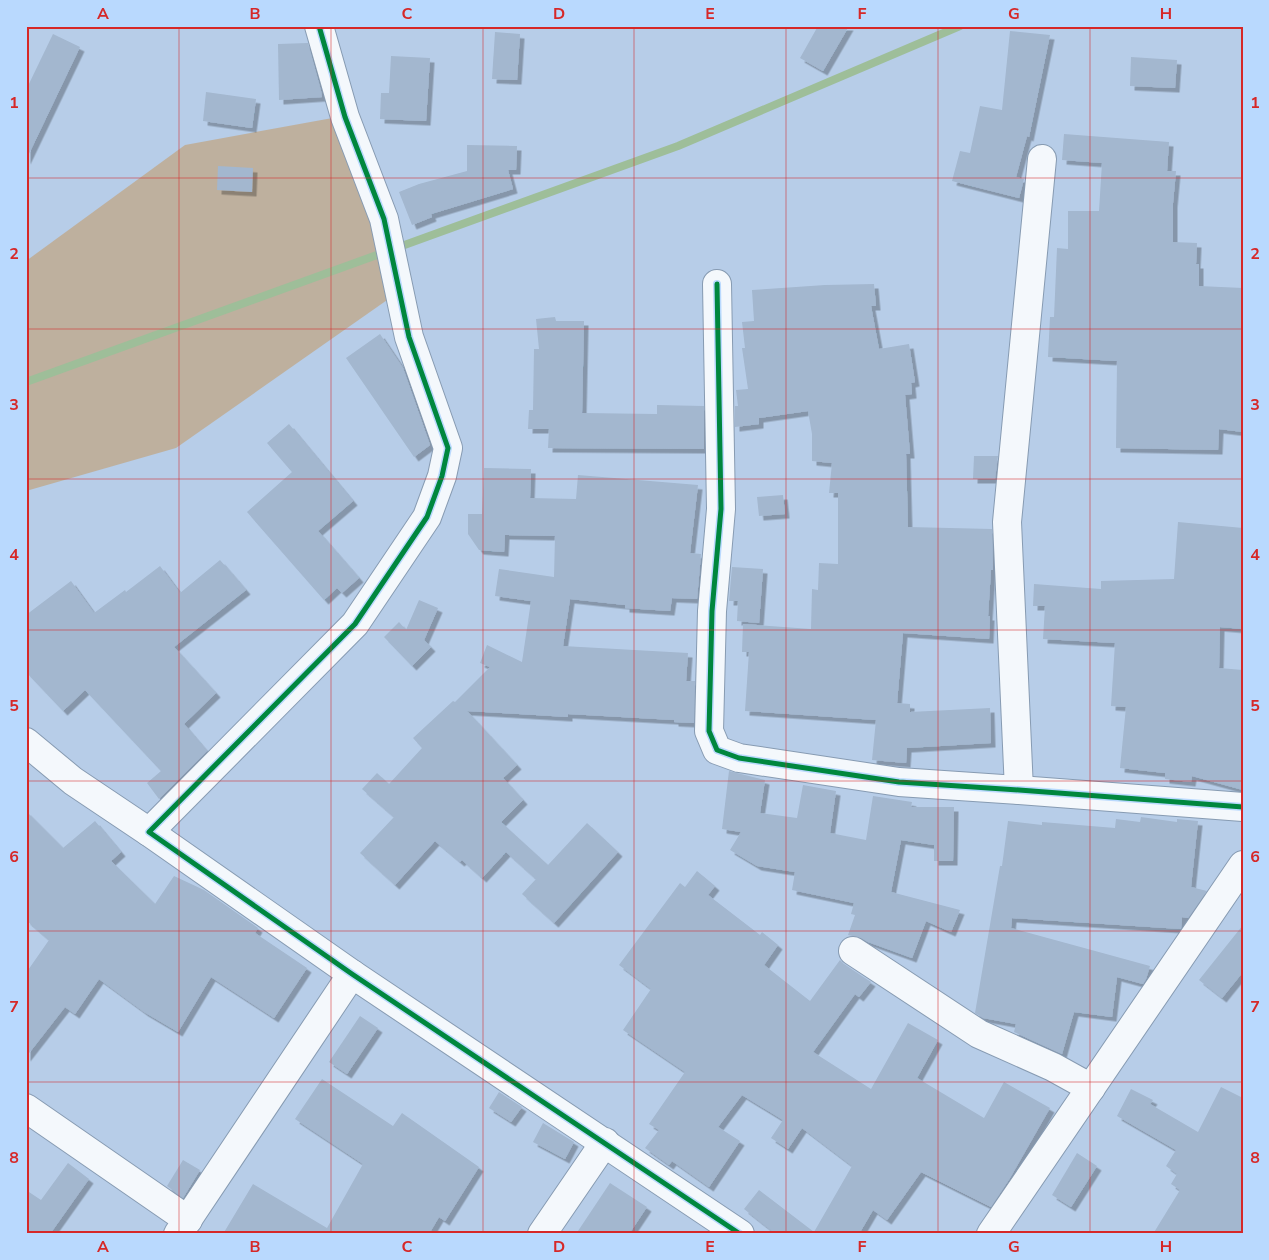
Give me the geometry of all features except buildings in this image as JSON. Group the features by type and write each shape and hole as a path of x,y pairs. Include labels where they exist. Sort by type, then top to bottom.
{"street":[{"path":"149,832 355,624 427,517 442,476 448,448 409,337 384,219 345,117 319,26"},
{"path":"1019,790 1007,522 1042,159"},
{"path":"717,284 721,509 712,611 709,731 717,750 739,758 900,782 1243,807"},
{"path":"26,742 73,781 352,974 740,1234"},
{"path":"991,1234 1243,865"},
{"path":"853,951 979,1034 1054,1067 1091,1088"},
{"path":"26,1108 183,1227 352,974"},
{"path":"542,1234 605,1142"}],"shaded area":[{"path":"338,117 410,284 176,448 26,491 26,261 185,145"}],"waterway":[{"path":"26,382 678,146 960,26"}],"cycle path":[{"path":"319,26 345,117 384,219 409,337 448,448 442,476 427,517 355,624 149,832 352,974 740,1234"},
{"path":"717,284 721,509 712,611 709,731 717,750 739,758 899,782 1243,807"}]}
